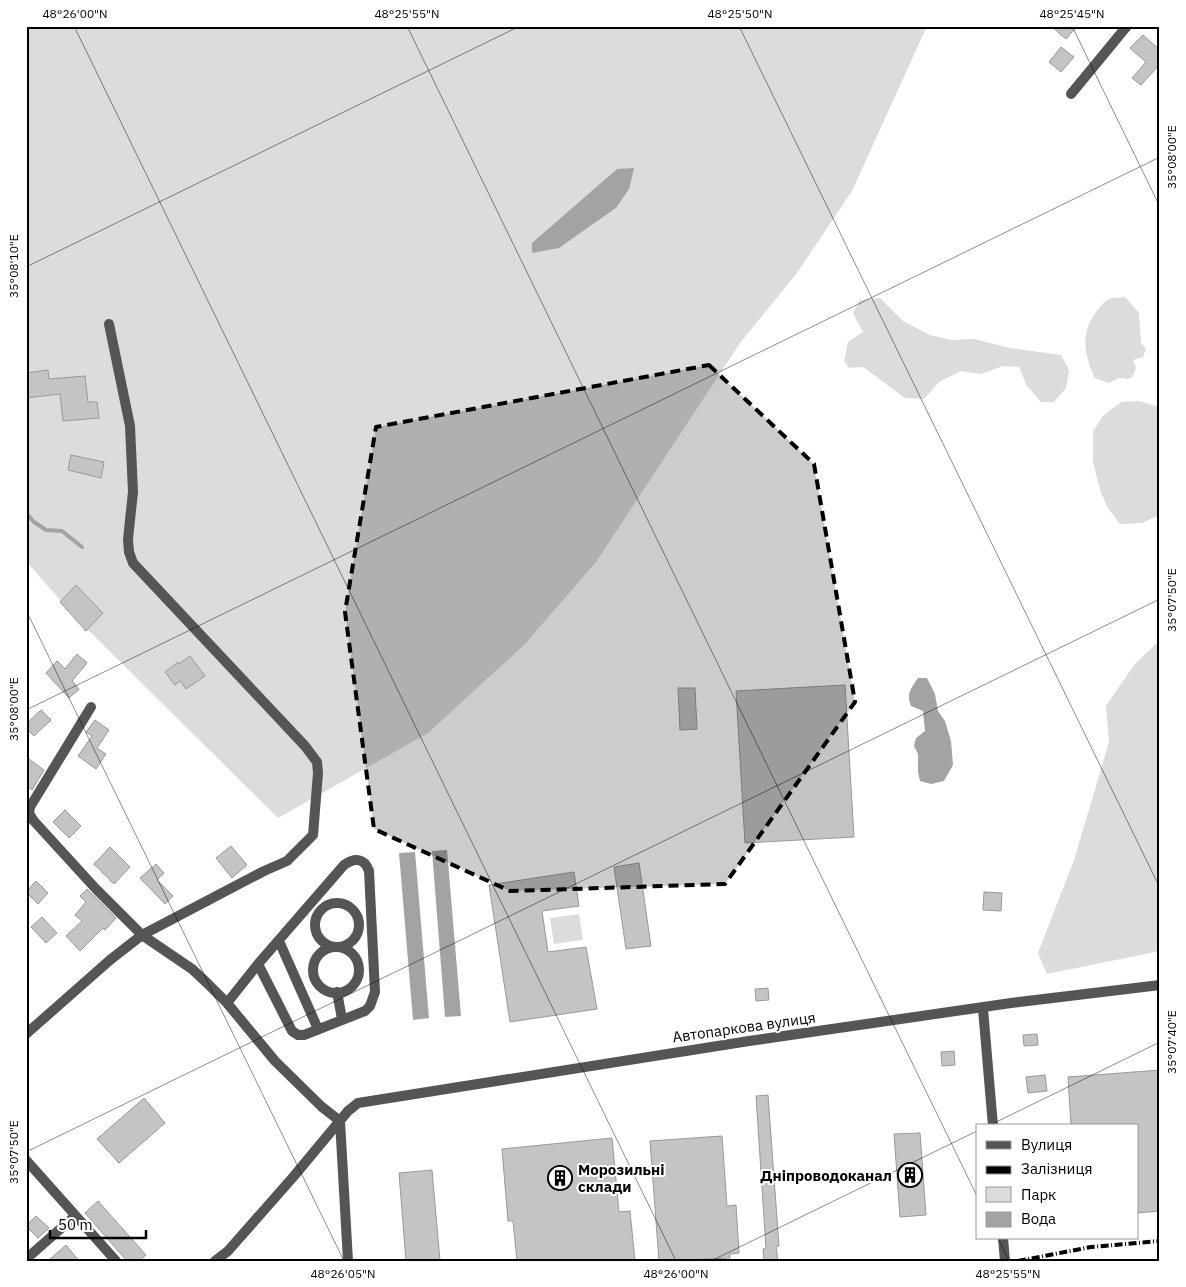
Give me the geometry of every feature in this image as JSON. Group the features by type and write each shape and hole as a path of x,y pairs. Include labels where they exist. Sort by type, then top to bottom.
{"street":[{"path":"1070,94 1127,26"},
{"path":"26,1034 110,960 142,935 264,871 287,861 313,835 318,773 317,762 305,746 133,563 128,552 133,492 130,426 109,324"},
{"path":"91,707 30,807 29,813 33,820 90,882 142,935 192,970 227,1003 275,1061 322,1107 340,1121 348,1261"},
{"path":"227,1003 258,964 344,865 358,859 368,865 375,992 370,1006 366,1010 304,1035 298,1035 292,1031 258,964"},
{"path":"336,947 329,948 319,955 314,967 316,980 324,989 343,992 354,984 359,973 353,955 348,950 336,947 324,943 316,934 315,921 321,910 332,904 344,905 354,912 359,923 353,940 348,944 336,947"},
{"path":"279,941 318,1028"},
{"name":"Автопаркова вулиця","path":"215,1261 240,1238 348,1111 358,1103 674,1052 1011,1003 1160,985"},
{"path":"336,992 342,1019"},
{"path":"983,1008 993,1124"},
{"path":"26,1160 116,1261"},
{"path":"26,1259 75,1216"},
{"path":"1003,1240 1005,1261"}],"highlighted area":[{"path":"709,365 814,464 855,702 725,884 510,891 374,829 345,612 376,427"}],"green space":[{"path":"26,26 927,26 852,191 797,273 740,343 596,562 524,645 428,733 278,818 74,616 26,561","holes":["617,169 616,208 559,248 592,192"]},
{"path":"1125,297 1139,313 1141,343 1146,349 1143,357 1133,360 1136,368 1132,377 1128,379 1119,378 1109,383 1095,378 1086,353 1086,336 1091,320 1103,303 1111,298"},
{"path":"880,298 903,321 930,335 952,340 974,339 1010,348 1061,355 1069,370 1066,388 1054,402 1041,402 1027,386 1019,367 1003,366 981,374 961,371 939,382 924,399 905,398 863,367 849,368 844,361 848,342 863,332 853,313 860,300"},
{"path":"1139,401 1160,407 1160,515 1142,523 1120,524 1108,508 1101,493 1093,462 1093,431 1103,416 1121,402"},
{"path":"1160,640 1160,951 1047,974 1038,953 1074,860 1109,742 1106,706 1134,665"},
{"path":"579,914 583,940 554,944 550,918"}],"water":[{"path":"634,168 629,189 616,208 559,248 532,253 532,243 617,169"},
{"path":"918,678 927,678 935,694 938,711 945,721 951,741 953,765 944,781 931,784 920,781 918,754 914,746 916,738 925,731 923,711 911,706 909,698 911,688"},
{"path":"447,850 461,1016 445,1017 432,851"},
{"path":"415,852 429,1018 413,1020 399,853"}],"building":[{"path":"1051,26 1077,26 1066,39"},
{"path":"1143,35 1160,50 1160,64 1141,85 1132,78 1146,62 1130,48"},
{"path":"1061,47 1074,57 1061,72 1049,62"},
{"path":"48,370 49,379 85,376 88,402 97,402 99,418 63,421 60,394 26,398 26,373"},
{"path":"71,455 104,462 101,478 68,470"},
{"path":"76,585 103,613 86,631 60,602"},
{"path":"77,654 87,663 72,681 79,689 69,698 46,673 57,661 65,669"},
{"path":"190,656 205,676 186,689 180,681 175,685 165,672"},
{"path":"845,685 854,837 745,843 736,691"},
{"path":"678,688 695,688 697,729 680,730"},
{"path":"41,710 51,720 34,736 26,728 26,724"},
{"path":"95,720 109,730 97,748 106,754 96,769 78,756 92,736 86,732"},
{"path":"26,757 44,770 32,790 26,786"},
{"path":"65,810 81,826 69,838 53,822"},
{"path":"231,846 247,865 232,878 216,858"},
{"path":"110,847 130,867 114,884 94,864"},
{"path":"639,863 651,946 626,949 614,867"},
{"path":"156,864 164,873 157,880 173,896 165,904 140,878"},
{"path":"574,872 579,906 542,911 548,952 586,947 597,1009 510,1022 489,885"},
{"path":"36,881 48,893 38,904 26,892"},
{"path":"87,889 116,918 80,951 66,936 82,921 75,915 86,902 80,896"},
{"path":"984,892 1002,893 1001,911 983,910"},
{"path":"42,917 57,933 46,943 31,927"},
{"path":"768,988 769,1000 756,1001 755,989"},
{"path":"1037,1034 1038,1045 1024,1046 1023,1035"},
{"path":"954,1051 955,1065 942,1066 941,1052"},
{"path":"1160,1070 1160,1211 1138,1213 1138,1124 1071,1124 1068,1077"},
{"path":"1045,1075 1047,1091 1028,1093 1026,1077"},
{"path":"768,1095 779,1246 776,1246 778,1261 764,1261 763,1249 766,1248 756,1096"},
{"path":"144,1098 165,1123 119,1163 97,1139"},
{"name":"Дніпроводоканал","path":"920,1133 926,1215 900,1217 894,1134"},
{"path":"722,1136 727,1206 736,1205 739,1253 730,1254 730,1258 659,1261 650,1141"},
{"name":"Морозильні склади","path":"612,1138 619,1212 630,1211 635,1261 517,1261 513,1221 508,1221 502,1149"},
{"path":"432,1170 440,1261 406,1261 399,1173"},
{"path":"98,1201 146,1255 139,1261 127,1261 85,1213"},
{"path":"36,1216 49,1228 38,1238 26,1226"},
{"path":"66,1245 79,1261 48,1261"}],"waterway":[{"path":"26,513 34,522 46,530 62,531 82,547"}],"railway":[{"path":"1018,1261 1091,1247 1160,1241"}],"place":[{"name":"Дніпроводоканал","path":"910,1175"},
{"name":"Морозильні склади","path":"560,1178"}]}
